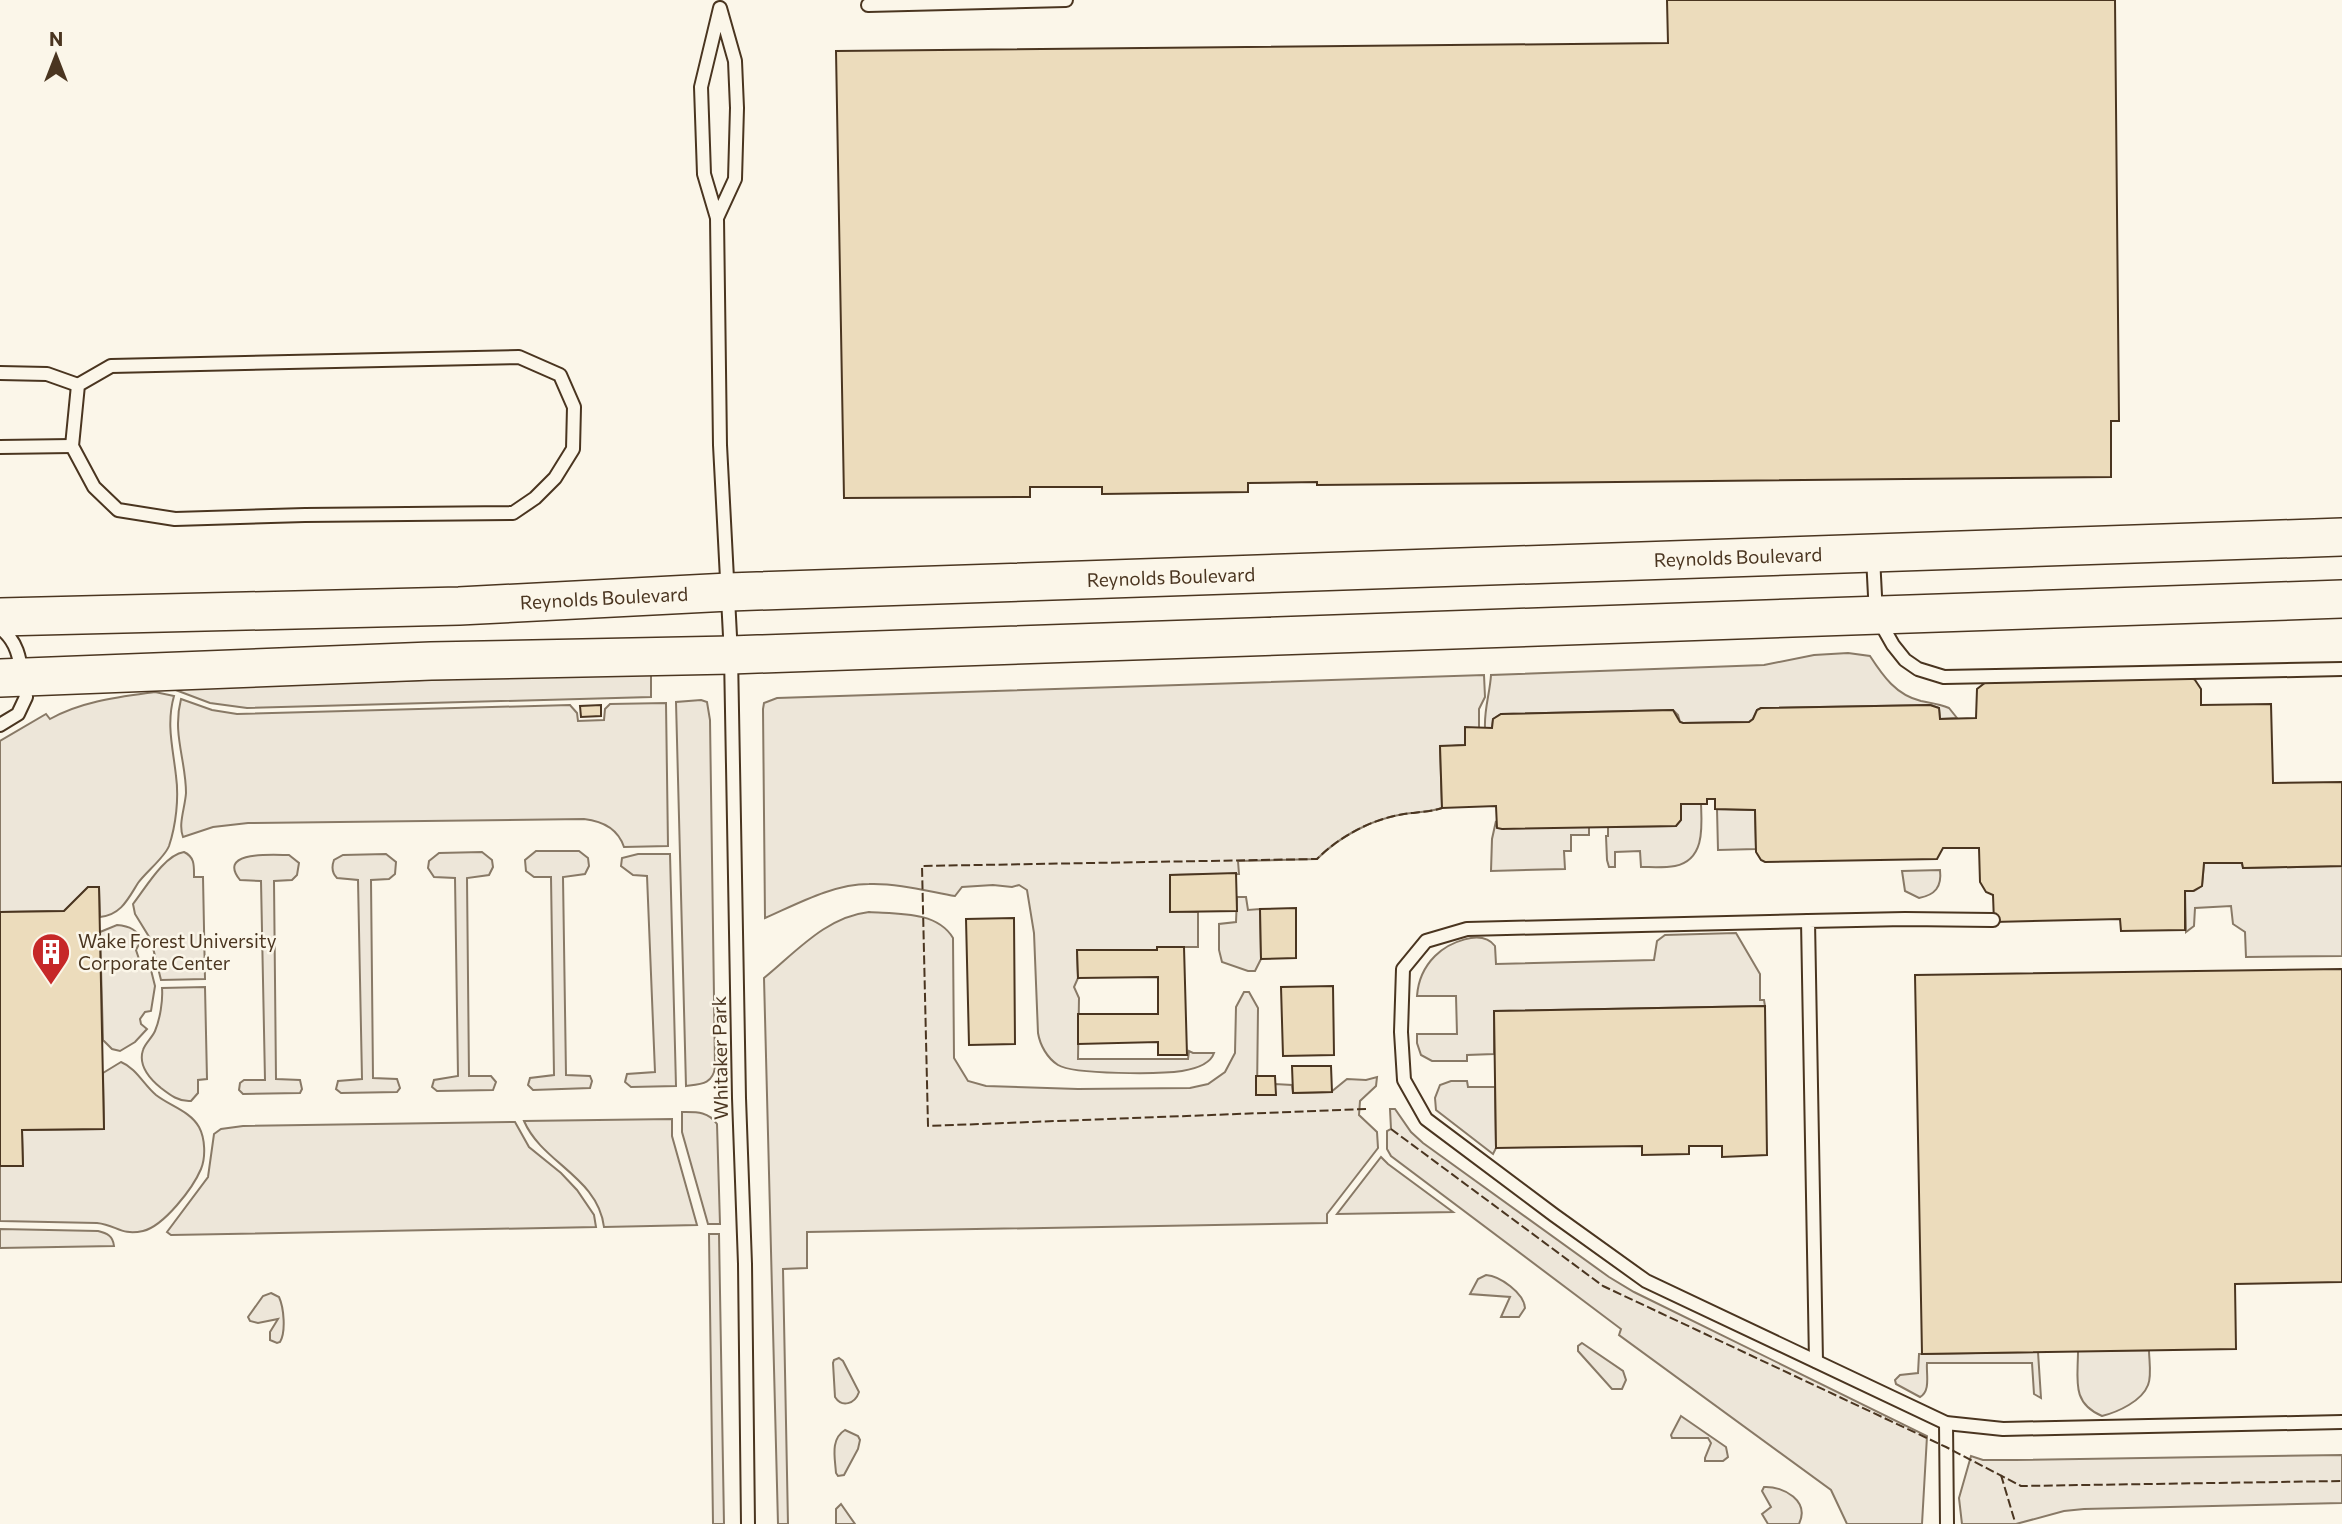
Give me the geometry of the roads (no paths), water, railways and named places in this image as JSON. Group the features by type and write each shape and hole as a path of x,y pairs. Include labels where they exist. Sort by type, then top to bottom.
{"main road":[{"name":"Reynolds Boulevard","path":"0,617 459,606 729,592 2342,537"},
{"path":"11,678 431,661 731,655 2342,599"}],"lane":[{"path":"868,5 1066,0"},
{"path":"717,218 736,179 737,108 736,61 720,4"},
{"path":"717,218 704,174 701,88 720,4"},
{"name":"Whitaker Park","path":"717,218 720,445 731,655 748,1524"},
{"path":"0,373 47,374 78,385 111,366 519,358 560,375 574,407 573,449 555,478 535,498 513,513 175,519 118,510 94,487 72,446 78,385"},
{"path":"0,447 72,446"},
{"path":"1873,552 1876,615 1905,660 1918,669 1944,677 2342,669"},
{"path":"0,628 10,636 19,653 11,678 26,697 18,715 0,725"},
{"path":"1993,920 1905,919 1467,929 1426,941 1403,969 1401,1032 1404,1080 1426,1119 1554,1216 1646,1281 1946,1423 2003,1429 2342,1422"},
{"path":"1808,921 1816,1362"},
{"path":"1946,1423 1947,1524"}],"place":[{"name":"Wake Forest University Corporate Center","path":"51,986"}]}
